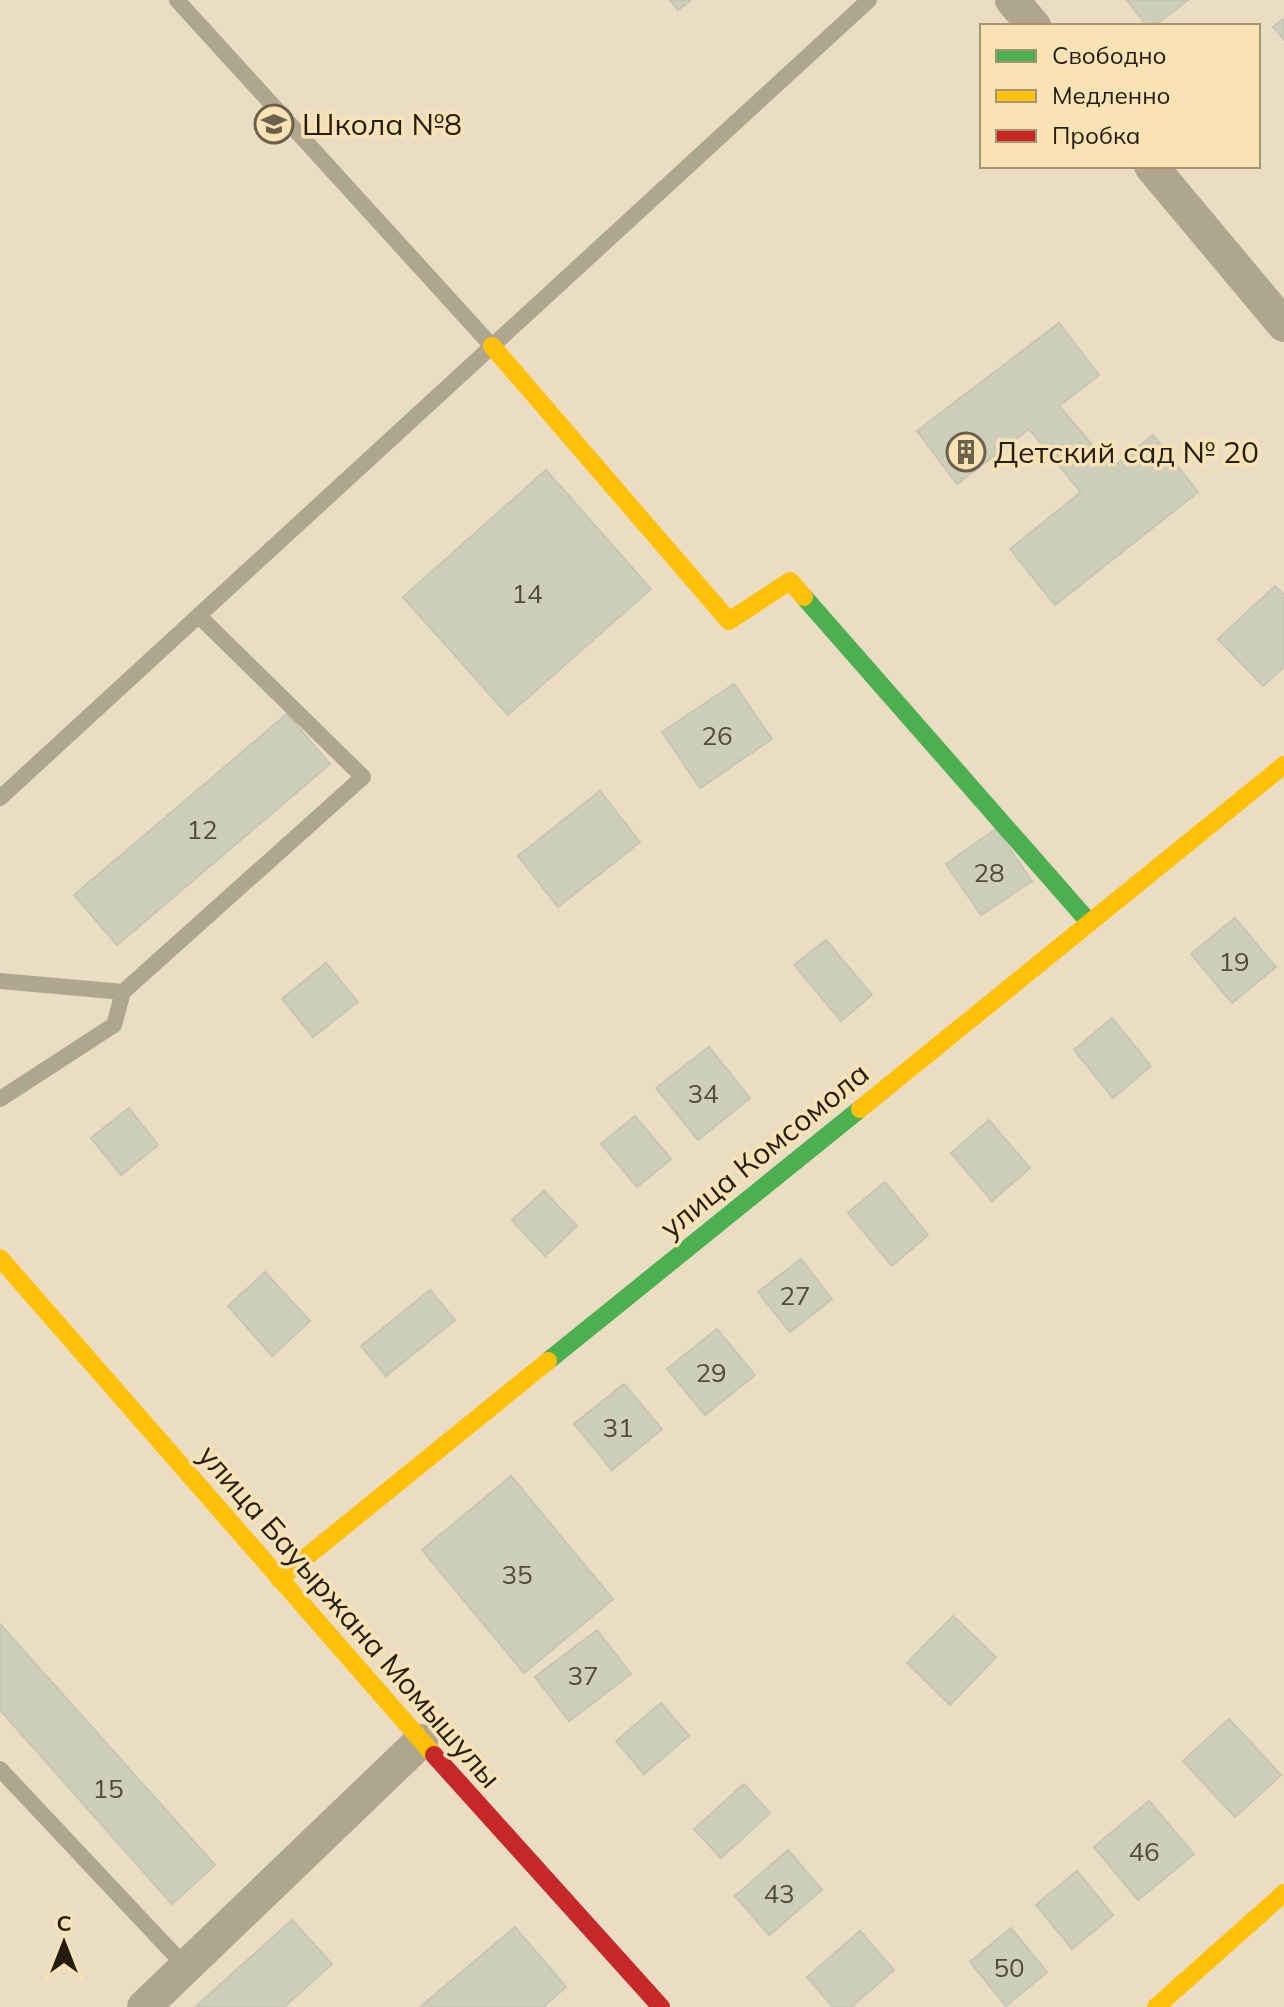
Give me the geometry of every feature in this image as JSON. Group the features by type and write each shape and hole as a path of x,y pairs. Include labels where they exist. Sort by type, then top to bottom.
{"street":[{"path":"1012,0 1032,24"},
{"path":"1153,168 1284,325"},
{"path":"492,346 729,621 790,581 1089,922"},
{"name":"улица Комсомола","path":"279,1579 1284,765"},
{"name":"улица Бауыржана Момышулы","path":"0,1258 421,1741 661,2007"},
{"path":"144,2007 421,1741"},
{"path":"1156,2007 1284,1893"}],"lane":[{"path":"177,0 492,346"},
{"path":"0,798 869,0"},
{"path":"0,1099 114,1025 123,992 363,777 199,616"},
{"path":"0,981 123,992"},
{"path":"0,1769 186,1967"}],"building":[{"path":"670,0 691,0 678,10"},
{"path":"1127,0 1188,0 1157,24 1145,24"},
{"path":"1284,18 1284,40 1273,27"},
{"name":"Детский сад № 20","path":"1059,323 1099,375 1059,406 1112,468 1153,435 1198,492 1055,605 1010,549 1081,492 1029,429 957,484 917,431"},
{"path":"546,470 651,589 508,715 403,597"},
{"path":"1275,586 1284,595 1284,667 1263,686 1218,639"},
{"path":"734,684 772,739 700,788 662,732"},
{"path":"287,714 330,764 117,945 74,895"},
{"path":"600,791 640,842 558,907 518,856"},
{"path":"996,829 1032,881 981,915 946,864"},
{"path":"1235,918 1276,967 1232,1003 1191,954"},
{"path":"826,940 872,995 841,1021 794,965"},
{"path":"326,963 358,1002 313,1037 282,999"},
{"path":"1112,1018 1151,1066 1113,1098 1074,1050"},
{"path":"709,1047 750,1098 698,1140 656,1088"},
{"path":"129,1108 158,1145 121,1175 91,1138"},
{"path":"635,1116 671,1159 637,1187 601,1144"},
{"path":"989,1120 1030,1168 992,1201 951,1153"},
{"path":"885,1182 928,1235 892,1266 848,1213"},
{"path":"544,1191 577,1226 545,1256 512,1220"},
{"path":"801,1259 832,1299 790,1332 758,1292"},
{"path":"265,1272 310,1321 272,1356 228,1306"},
{"path":"430,1290 455,1320 386,1376 361,1346"},
{"path":"717,1329 755,1375 705,1415 667,1369"},
{"path":"624,1384 662,1429 612,1470 574,1424"},
{"path":"511,1476 613,1599 524,1673 422,1550"},
{"path":"953,1616 996,1657 950,1705 907,1663"},
{"path":"0,1624 215,1865 172,1904 0,1710"},
{"path":"597,1630 631,1674 569,1721 535,1677"},
{"path":"661,1703 689,1736 644,1774 616,1741"},
{"path":"1229,1719 1281,1775 1235,1817 1183,1761"},
{"path":"744,1784 770,1813 721,1858 694,1829"},
{"path":"1149,1801 1194,1854 1138,1900 1094,1847"},
{"path":"788,1850 822,1890 769,1935 735,1896"},
{"path":"1077,1871 1113,1915 1072,1949 1036,1905"},
{"path":"292,1920 332,1964 284,2007 195,2007"},
{"path":"515,1927 566,1987 543,2007 420,2007"},
{"path":"1011,1928 1047,1972 1006,2006 970,1962"},
{"path":"860,1931 894,1970 851,2007 833,2007 807,1977"}],"traffic: fast":[{"path":"804,597 1089,922"},
{"path":"548,1361 860,1109"}],"traffic: slow":[{"path":"492,346 729,621 790,581 804,597"},
{"path":"860,1109 1284,765"},
{"path":"0,1258 434,1755"},
{"path":"279,1579 548,1361"},
{"path":"1156,2007 1284,1893"}],"traffic: jam":[{"path":"434,1755 661,2007"}],"place":[{"name":"Школа №8","path":"274,124"},
{"name":"Детский сад № 20","path":"966,452"}]}
